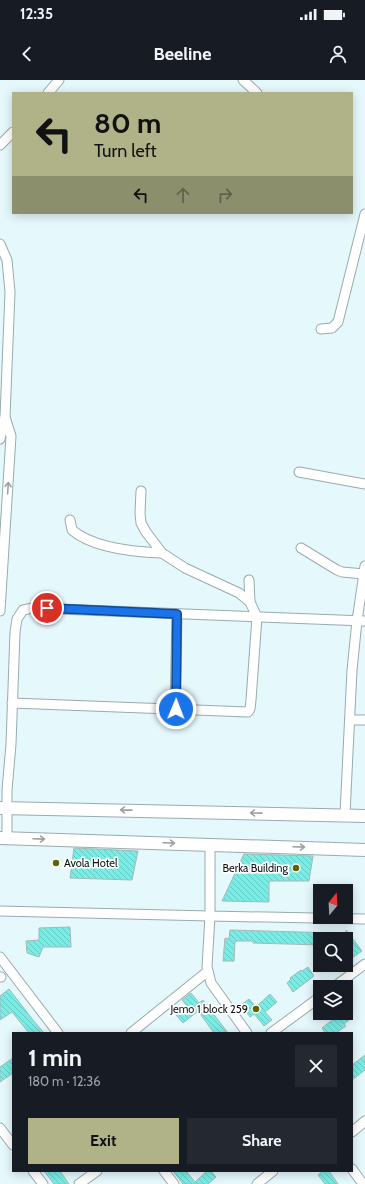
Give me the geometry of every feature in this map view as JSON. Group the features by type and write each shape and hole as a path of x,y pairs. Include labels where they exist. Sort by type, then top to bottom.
{"main road":[{"path":"4,808 345,814 365,816"},
{"path":"4,838 365,850"}],"street":[{"path":"49,92 60,80"},
{"path":"243,80 255,92"},
{"path":"0,131 3,142 12,133"},
{"path":"321,329 332,328 338,322 365,214"},
{"path":"0,244 7,260 10,292 5,417 0,439"},
{"path":"0,611 11,436 5,417"},
{"path":"0,435 11,436"},
{"path":"299,472 365,484"},
{"path":"141,491 140,514 142,523 146,532 162,553 185,568 239,593 250,602"},
{"path":"70,520 72,530 89,541 144,552 162,553"},
{"path":"301,548 337,570 364,577 361,621 352,670 345,814"},
{"path":"12,702 248,712 250,709 257,617 250,602 249,580"},
{"path":"4,838 4,808 12,744 12,702 17,619 23,610 33,608 361,621"},
{"path":"176,709 177,614"},
{"path":"350,720 365,720"},
{"path":"210,844 210,916 207,966 211,983 246,1032"},
{"path":"0,911 365,919"},
{"path":"0,957 57,1032"},
{"path":"343,980 365,964"},
{"path":"132,1032 208,970"},
{"path":"272,1032 313,1002"},
{"path":"353,1131 365,1121"},
{"path":"0,1128 12,1144"},
{"path":"353,1170 363,1184"},
{"path":"34,1172 43,1184"},
{"path":"79,1184 96,1172"},
{"path":"165,1172 174,1184"},
{"path":"257,1184 271,1172"}],"building":[{"path":"74,848 138,851 132,880 70,878"},
{"path":"244,854 313,856 309,881 269,881 269,902 222,901"},
{"path":"70,927 71,947 43,947 39,957 27,953 26,941 39,940 39,928"},
{"path":"230,930 313,932 313,945 235,941 234,961 223,961 225,938 229,939"},
{"path":"353,939 362,951 353,957"},
{"path":"308,967 314,976 293,992 287,983 291,979 290,978"},
{"path":"9,989 43,1032 28,1032 12,1012 0,1020 0,996"},
{"path":"191,993 199,1003 203,1000 227,1032 213,1032 198,1011 183,1023 176,1015 187,1006 182,1000"},
{"name":"Jemo 1 block 259","path":"270,994 277,1002 265,1012 272,1020 264,1026 254,1014 250,1017 241,1005 249,999 256,1007"},
{"path":"332,1020 349,1020 344,1024 346,1026 337,1032 324,1032 322,1028"},
{"path":"365,1055 365,1070 353,1079 353,1064"},
{"path":"12,1059 12,1074 0,1082 0,1067"},
{"path":"45,1172 61,1172 69,1184 54,1184"},
{"path":"174,1172 187,1172 195,1182 206,1172 212,1172 216,1177 208,1184 183,1184"},
{"path":"322,1172 330,1172 338,1184 325,1184 318,1175"}],"place":[{"name":"Avola Hotel","path":"56,863"},
{"name":"Berka Building","path":"296,868"},
{"name":"Jemo 1 block 259","path":"256,1009"}],"route":[{"path":"47,608 177,614 176,709"}]}
